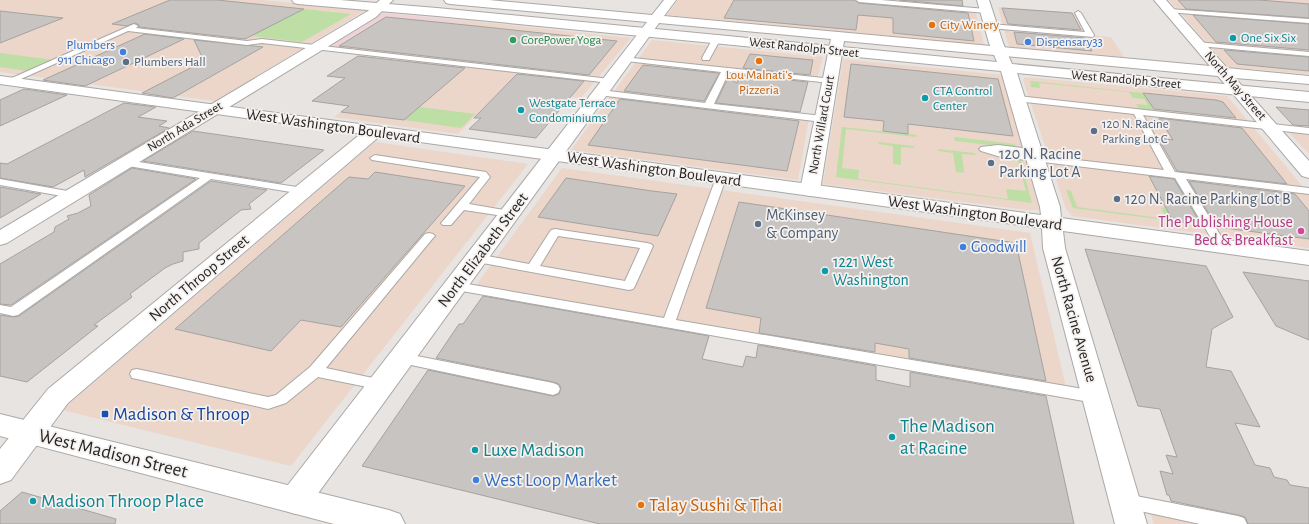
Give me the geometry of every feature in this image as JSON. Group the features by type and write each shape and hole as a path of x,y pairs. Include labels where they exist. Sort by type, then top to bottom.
{"street":[{"name":"West Randolph Street","path":"298,0 383,2 1230,81 1309,80"},
{"name":"West Randolph Street","path":"450,0 651,26 716,40 836,44 1309,89"},
{"name":"North Elizabeth Street","path":"295,500 670,0"},
{"name":"North May Street","path":"1160,0 1309,172"},
{"name":"North Ada Street","path":"0,239 372,14 383,2"},
{"name":"North Racine Avenue","path":"984,5 990,26 1018,99 1050,207 1054,248 1128,512"},
{"name":"North Willard Court","path":"810,190 836,44"},
{"name":"West Washington Boulevard","path":"5,80 1309,258"},
{"name":"West Randolph Street","path":"1230,81 1309,98"},
{"name":"North Throop Street","path":"0,471 58,396 375,131"},
{"name":"West Madison Street","path":"0,425 388,524"}],"lane":[{"path":"860,0 984,5"},
{"path":"1170,11 1309,21"},
{"path":"990,26 1090,35 1078,14"},
{"path":"5,80 131,28 247,43 262,41 492,67 708,106 823,119"},
{"path":"706,58 716,40"},
{"path":"1199,44 1309,54"},
{"path":"626,59 830,81"},
{"path":"485,74 492,67"},
{"path":"708,106 726,70"},
{"path":"1018,99 1309,131"},
{"path":"1137,112 1175,175 1221,246"},
{"path":"1035,155 1175,175 1309,191"},
{"path":"376,158 482,174 485,177 483,180 447,223"},
{"path":"126,162 303,191"},
{"path":"0,309 13,312 209,176"},
{"path":"668,322 721,178"},
{"path":"0,182 73,195"},
{"path":"461,206 510,214"},
{"path":"477,258 629,286 647,246 555,232 533,268"},
{"path":"137,374 268,403 281,398 315,371 429,236"},
{"path":"456,286 1095,396"},
{"path":"402,358 553,389"},
{"path":"315,371 382,385"},
{"path":"1128,512 1238,524"}],"shaded area":[{"path":"0,0 261,0 366,10 215,101 0,72"},
{"path":"678,0 859,0 975,10 984,45 667,15"},
{"path":"1169,0 1309,0 1309,74 1228,67"},
{"path":"998,7 1078,13 1090,35 1111,37 1124,57 1009,47"},
{"path":"383,13 462,20 412,58 327,48"},
{"path":"462,20 631,38 581,98 503,88 458,134 334,117"},
{"path":"652,40 823,57 817,79 726,70 708,106 809,118 798,180 571,150"},
{"path":"843,59 1003,75 1040,205 1039,210 1028,210 823,184"},
{"path":"1025,77 1227,96 1309,194 1309,248 1072,216 1066,209 1023,80"},
{"path":"1285,128 1309,131 1309,154"},
{"path":"375,142 528,164 291,466 62,410"},
{"path":"562,168 1030,233 1067,392 474,288"},
{"path":"1147,503 1250,524 1154,524"}],"green space":[{"path":"304,9 351,14 302,42 251,36"},
{"path":"0,53 54,60 28,71 0,67"},
{"path":"1030,81 1143,93 1156,113 1140,111 1136,104 1148,105 1144,99 1133,98 1129,92 1039,83 1040,88 1031,87"},
{"path":"420,107 475,114 461,128 404,120"},
{"path":"842,127 917,135 916,137 846,129 842,168 859,170 858,179 1008,199 1006,189 1026,191 1018,161 1002,159 1001,156 1020,158 1032,203 836,177"},
{"path":"954,137 1015,144 1016,148 955,141"},
{"path":"878,142 913,146 915,148 901,147 901,165 893,164 893,146 879,144"},
{"path":"937,149 974,153 976,155 962,154 964,173 956,172 953,153 939,151"},
{"path":"1066,190 1071,191 1077,207 1167,219 1161,208 1165,207 1173,221 1073,208"}],"building":[{"path":"170,0 217,0 304,9 245,39 139,27 139,25 135,23 127,26 112,24"},
{"path":"734,0 855,0 859,3 968,13 974,41 893,33 893,18 858,15 856,30 724,18"},
{"path":"899,0 962,0 963,6"},
{"path":"1178,0 1259,0 1309,4 1309,18 1186,9"},
{"path":"1002,8 1072,13 1081,30 1008,24"},
{"path":"0,11 63,18 0,43"},
{"path":"1193,15 1309,24 1309,50 1216,42"},
{"path":"386,17 617,41 589,75 339,46"},
{"path":"1014,32 1085,38 1092,51 1017,44"},
{"path":"145,34 184,39 85,86 43,80"},
{"path":"194,40 263,47 173,98 142,93 204,61"},
{"path":"1224,50 1309,57 1309,71 1237,64"},
{"path":"750,54 813,60 810,75 743,68"},
{"path":"358,56 465,68 404,120 341,112 349,106 312,101 345,78 327,76"},
{"name":"CTA Control Center","path":"851,64 998,79 1013,136 908,124 908,134 883,131 884,121 844,117"},
{"path":"643,65 719,74 704,101 624,91"},
{"name":"Westgate Terrace Condominiums","path":"517,74 584,81 536,138 469,129 481,118 474,118"},
{"path":"740,75 808,82 800,112 716,103 728,78 737,83"},
{"path":"24,89 67,95 0,126 0,100"},
{"path":"1143,93 1216,100 1223,102 1236,118 1154,109"},
{"path":"620,99 799,121 787,171 588,145"},
{"path":"124,103 156,107 138,117 167,121 159,126 169,128 85,177 84,170 53,187 0,178 0,163 7,164"},
{"path":"1276,107 1309,110 1309,126 1293,125"},
{"path":"1159,118 1242,128 1287,184 1177,171 1158,138 1173,140"},
{"path":"193,131 324,150 281,183 143,161"},
{"path":"132,168 196,179 11,305 0,304 0,264 54,232 55,227 69,219 67,216 78,213 91,206 89,195"},
{"path":"375,172 465,186 341,327 301,320 271,351 175,329 349,177 368,179"},
{"path":"1149,176 1174,179 1201,224 1173,221"},
{"path":"566,178 677,194 658,236 538,217"},
{"path":"211,181 267,190 249,204 251,209 241,210 199,243 199,249 183,252 183,261 165,268 130,294 132,297 94,325 98,326 27,382 0,376 0,315 13,317 19,316"},
{"path":"1189,181 1295,194 1309,211 1309,239 1217,227"},
{"path":"0,187 41,194 0,218"},
{"path":"739,202 1016,243 1046,381 909,358 909,349 875,343 875,352 759,333 761,318 706,308"},
{"path":"1085,249 1206,266 1233,317 1212,329 1206,367 1231,371 1260,427 1235,423 1255,465 1270,468 1274,477 1287,480 1290,485 1309,488 1309,524 1248,524 1245,517 1171,501 1169,495 1167,495 1160,471 1173,474 1166,455 1177,457 1160,409 1138,406"},
{"path":"1243,272 1309,281 1309,340 1276,326"},
{"path":"483,296 709,336 702,359 743,367 746,356 756,358 758,345 876,366 876,380 910,387 910,372 1046,396 1074,524 600,524 362,466 428,370 553,396 559,394 561,388 559,384 553,382 436,358 459,324 463,324"},
{"name":"Madison Throop Place","path":"22,492 116,519 115,524 0,524 0,511"}],"place":[{"name":"City Winery","path":"932,25"},
{"name":"One Six Six","path":"1233,38"},
{"name":"CorePower Yoga","path":"513,40"},
{"name":"Dispensary33","path":"1028,42"},
{"name":"Plumbers 911 Chicago","path":"123,52"},
{"name":"Lou Malnati's Pizzeria","path":"759,61"},
{"name":"Plumbers Hall","path":"126,62"},
{"name":"CTA Control Center","path":"925,98"},
{"name":"Westgate Terrace Condominiums","path":"521,110"},
{"name":"120 N. Racine Parking Lot C","path":"1094,131"},
{"name":"120 N. Racine Parking Lot A","path":"991,163"},
{"name":"120 N. Racine Parking Lot B","path":"1117,199"},
{"name":"McKinsey & Company","path":"758,224"},
{"name":"The Publishing House Bed & Breakfast","path":"1301,231"},
{"name":"Goodwill","path":"963,247"},
{"name":"1221 West Washington","path":"825,271"},
{"name":"Madison & Throop","path":"105,414"},
{"name":"The Madison at Racine","path":"892,437"},
{"name":"Luxe Madison","path":"475,450"},
{"name":"West Loop Market","path":"476,480"},
{"name":"Madison Throop Place","path":"33,501"},
{"name":"Talay Sushi & Thai","path":"641,505"}]}
